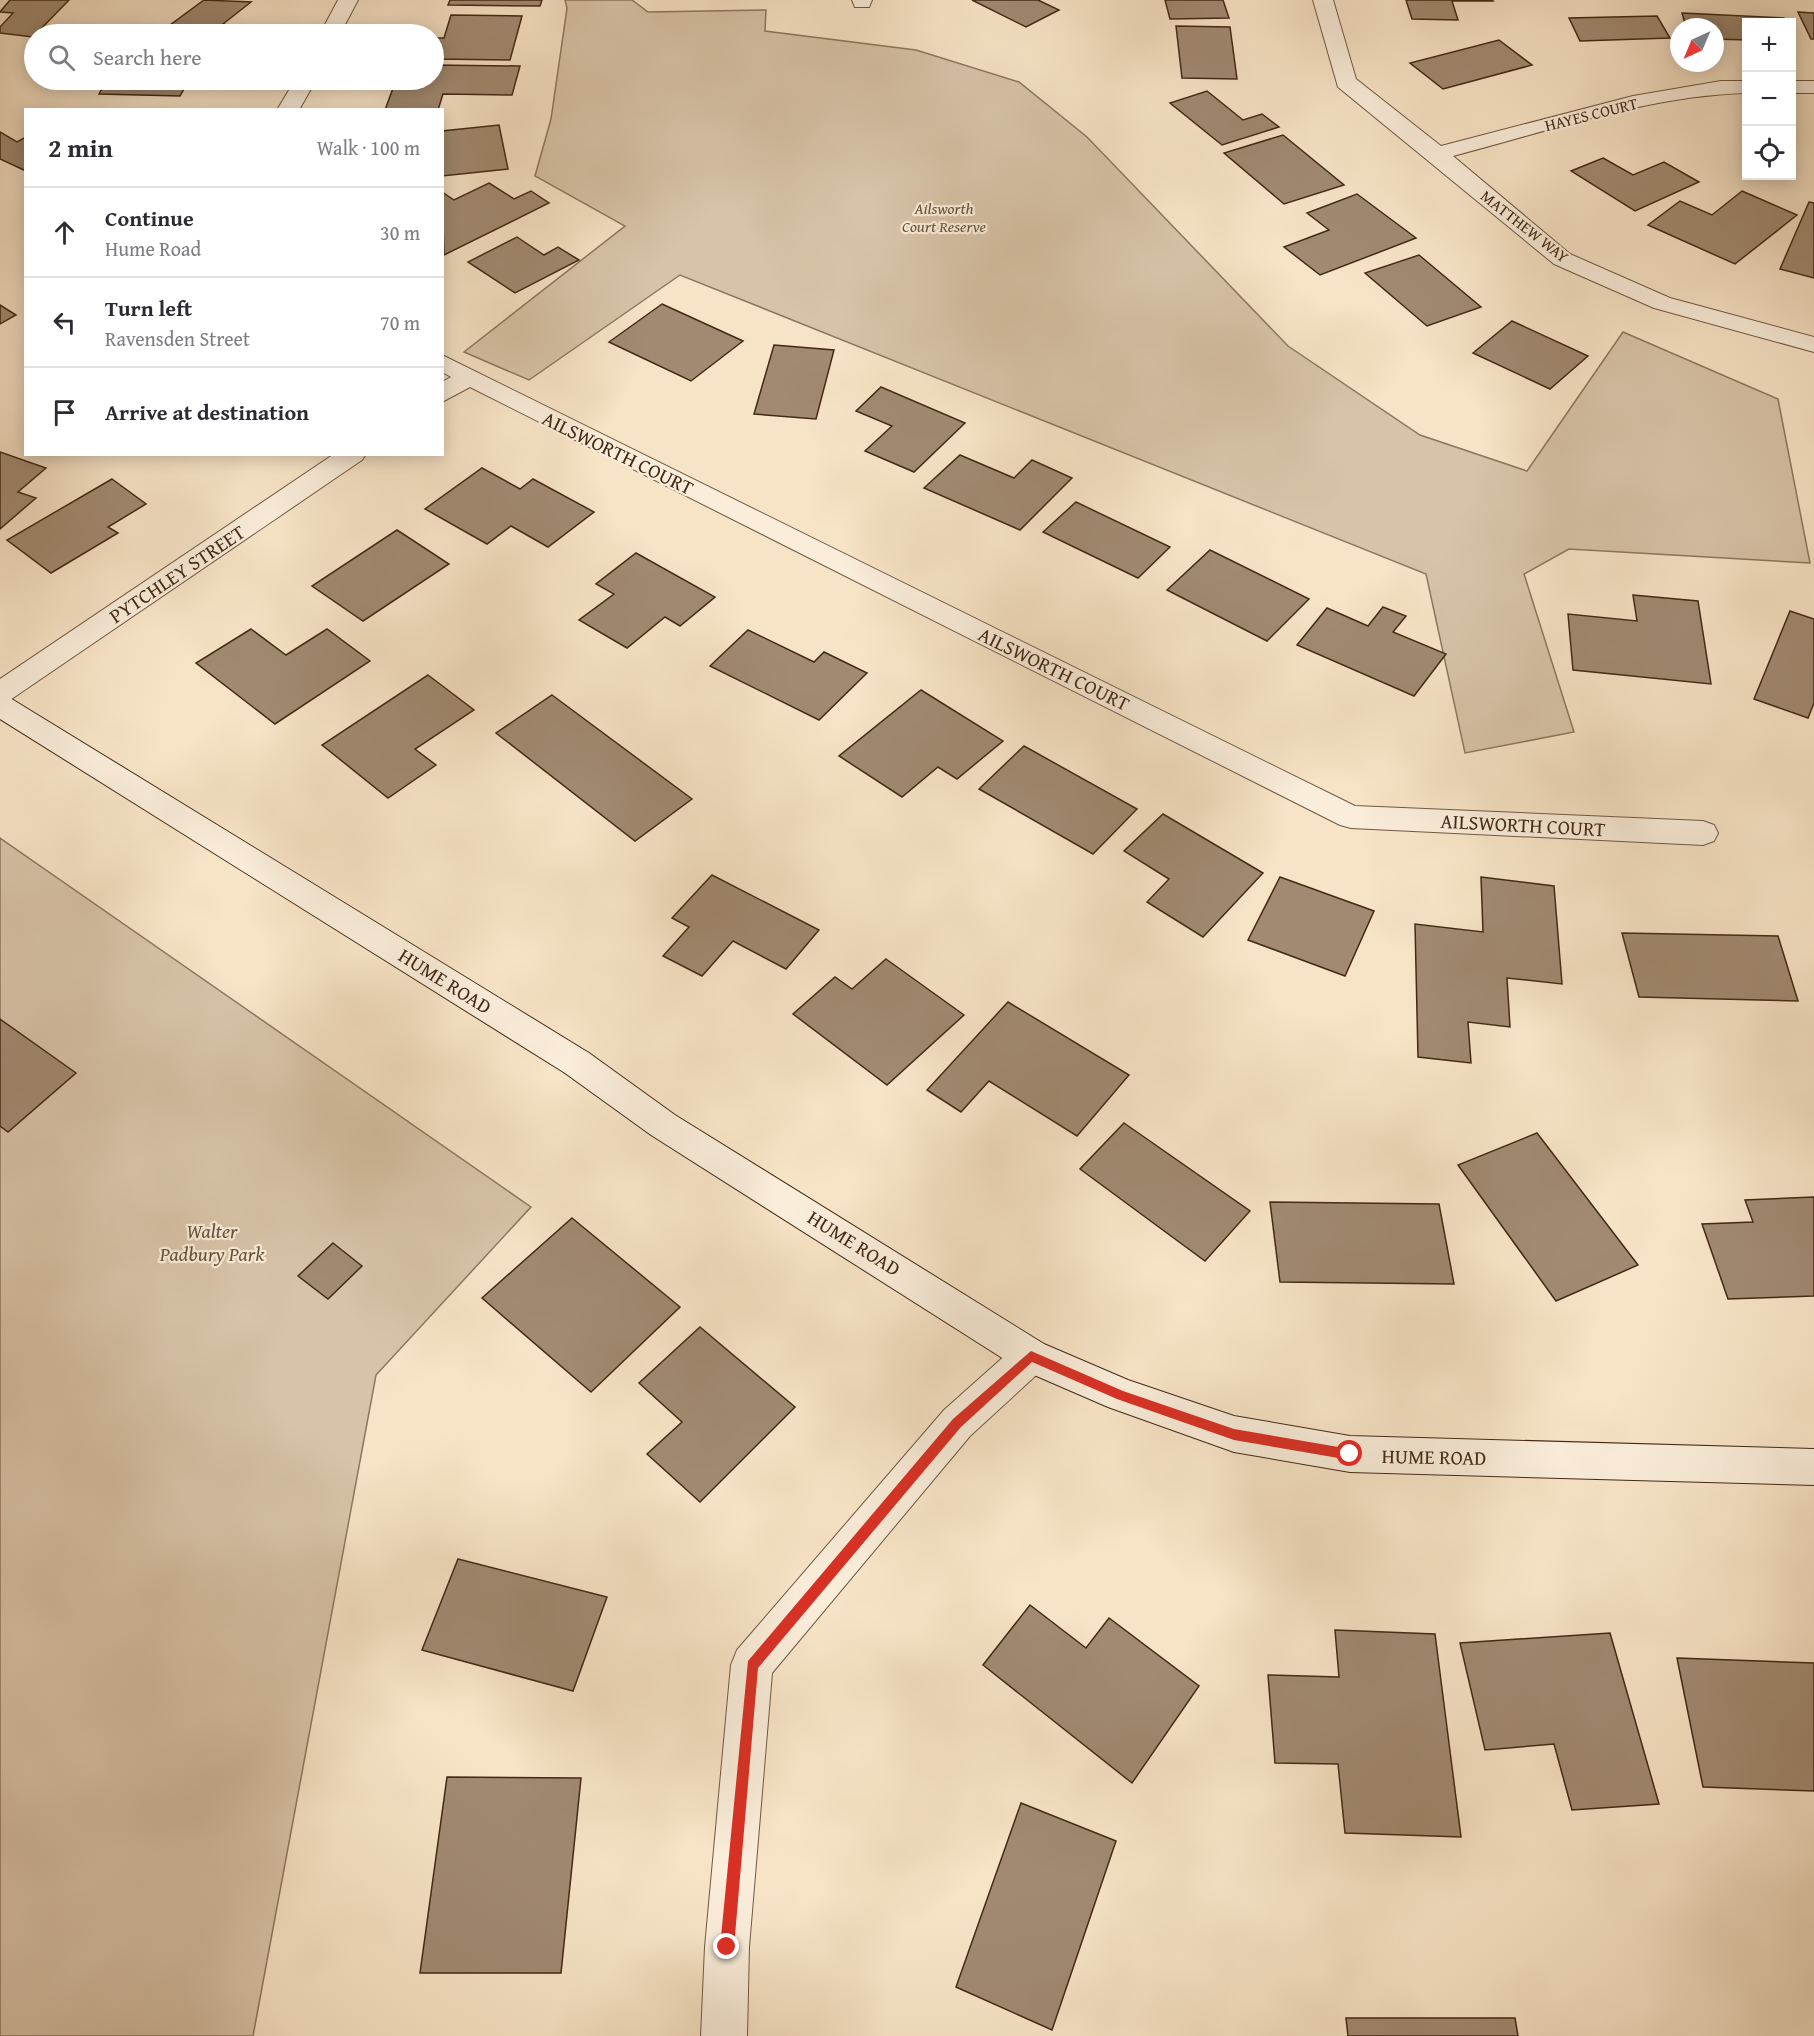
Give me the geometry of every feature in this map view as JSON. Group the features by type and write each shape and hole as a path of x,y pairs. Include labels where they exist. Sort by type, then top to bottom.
{"street":[{"path":"335,24 348,0"},
{"name":"MATTHEW WAY","path":"1323,0 1346,82 1437,154 1562,260 1662,303 1814,345"},
{"name":"HAYES COURT","path":"1437,154 1633,102 1721,87 1742,87"},
{"path":"1796,87 1814,87"},
{"path":"289,108 299,90"},
{"name":"AILSWORTH COURT","path":"444,363 1351,817 1703,833"},
{"path":"444,393 468,377"},
{"name":"PYTCHLEY STREET","path":"0,693 350,456"},
{"name":"HUME ROAD","path":"0,705 577,1063 663,1125 1031,1356 1120,1395 1234,1434 1350,1454 1814,1467"},
{"path":"724,2036 727,1947 752,1665 957,1423 1031,1356"}],"green space":[{"name":"Ailsworth Court Reserve","path":"565,0 632,0 648,12 766,10 765,31 916,50 1019,82 1087,137 1288,346 1420,435 1527,471 1623,332 1778,399 1810,563 1569,549 1524,574 1574,732 1465,753 1426,574 680,275 529,380 464,352 625,226 535,176 551,119 567,8"},
{"name":"Walter Padbury Park","path":"0,838 531,1207 376,1375 253,2036 0,2036"}],"building":[{"path":"10,0 69,0 46,24 24,24 24,36 0,33 0,27 13,13 0,12"},
{"path":"204,0 251,2 223,24 171,24"},
{"path":"450,0 542,0 540,6 448,5"},
{"path":"972,0 1038,0 1059,10 1026,27"},
{"path":"1165,0 1223,0 1229,18 1170,19"},
{"path":"1406,0 1493,1 1452,1 1458,20 1412,19"},
{"path":"1798,12 1814,13 1814,39 1811,39"},
{"path":"1682,13 1784,18 1742,18 1742,40 1724,39 1724,18 1683,18"},
{"path":"451,15 522,16 510,60 444,59 444,38"},
{"path":"1657,16 1670,38 1580,41 1569,18"},
{"path":"1176,26 1230,27 1237,79 1182,78"},
{"path":"1499,40 1532,65 1443,89 1410,63"},
{"path":"444,65 520,66 512,95 443,94 439,108 386,108 392,90 444,90"},
{"path":"101,90 183,90 180,96 99,94"},
{"path":"1207,91 1243,120 1262,114 1279,127 1222,145 1170,103"},
{"path":"499,125 508,169 444,176 444,131"},
{"path":"0,132 17,142 24,138 24,170 0,159"},
{"path":"1283,135 1344,185 1284,204 1224,153"},
{"path":"1603,158 1633,175 1664,162 1699,182 1635,211 1571,171"},
{"path":"489,183 514,199 531,191 549,203 444,255 444,193 454,200"},
{"path":"1742,191 1797,215 1735,264 1648,225 1680,201 1712,215"},
{"path":"1357,194 1416,238 1320,275 1284,247 1329,230 1307,213"},
{"path":"1809,202 1814,203 1814,278 1780,269"},
{"path":"517,237 544,255 558,247 579,260 515,293 468,262"},
{"path":"1419,255 1481,307 1427,326 1365,273"},
{"path":"662,304 743,341 691,381 609,342"},
{"path":"0,305 16,315 0,324"},
{"path":"1512,321 1588,356 1550,389 1473,353"},
{"path":"774,345 834,350 816,419 754,414"},
{"path":"881,387 965,423 914,472 865,451 892,426 856,411"},
{"path":"0,452 46,468 18,492 36,498 0,529"},
{"path":"960,455 1014,478 1032,460 1072,478 1020,530 924,488"},
{"path":"482,468 520,489 533,479 594,512 548,547 511,526 487,544 425,509"},
{"path":"112,479 146,504 108,527 118,533 51,573 7,540"},
{"path":"1076,502 1170,547 1138,578 1043,532"},
{"path":"397,530 449,564 363,621 312,586"},
{"path":"1210,550 1309,599 1267,641 1167,590"},
{"path":"636,553 715,597 680,626 665,617 627,648 579,620 614,594 596,584"},
{"path":"1633,595 1698,601 1711,684 1573,670 1568,614 1637,621"},
{"path":"1383,607 1406,616 1393,632 1446,654 1414,696 1297,645 1327,608 1368,626"},
{"path":"1790,611 1814,619 1814,703 1808,718 1754,699"},
{"path":"251,629 286,655 327,629 370,661 275,724 196,663"},
{"path":"748,630 814,662 824,652 867,673 819,720 710,666"},
{"path":"428,675 474,710 415,749 436,765 388,798 322,745"},
{"path":"921,690 1003,741 957,779 938,767 902,797 839,756"},
{"path":"552,695 692,799 635,841 496,733"},
{"path":"1024,746 1137,809 1093,854 979,789"},
{"path":"1163,814 1263,873 1203,937 1147,902 1169,879 1124,851"},
{"path":"712,875 819,930 786,969 733,941 702,976 663,956 689,927 672,918"},
{"path":"1280,877 1374,911 1345,976 1248,940"},
{"path":"1481,877 1554,886 1562,984 1507,978 1510,1027 1468,1022 1471,1063 1418,1057 1415,924 1483,932"},
{"path":"1622,933 1778,936 1798,1001 1639,997"},
{"path":"886,959 964,1015 887,1085 793,1014 835,977 852,989"},
{"path":"1008,1002 1129,1075 1077,1136 989,1081 961,1112 927,1090"},
{"path":"0,1019 76,1073 8,1132 0,1126"},
{"path":"1124,1123 1250,1211 1205,1261 1080,1169"},
{"path":"1537,1133 1638,1265 1556,1301 1458,1165"},
{"path":"1814,1197 1814,1296 1728,1299 1702,1224 1753,1222 1745,1200"},
{"path":"1270,1202 1439,1204 1454,1284 1280,1282"},
{"path":"572,1218 680,1307 591,1392 482,1298"},
{"path":"333,1243 362,1266 328,1299 298,1276"},
{"path":"700,1327 795,1407 700,1502 647,1454 682,1422 639,1383"},
{"path":"458,1559 607,1597 573,1691 422,1650"},
{"path":"1030,1605 1086,1648 1109,1618 1199,1686 1132,1783 983,1665"},
{"path":"1335,1630 1435,1634 1461,1837 1345,1833 1338,1764 1275,1763 1268,1675 1339,1677"},
{"path":"1610,1633 1659,1804 1572,1810 1554,1744 1485,1750 1460,1643"},
{"path":"1677,1658 1814,1663 1814,1791 1703,1787"},
{"path":"447,1777 581,1778 561,1973 420,1973"},
{"path":"1021,1803 1116,1841 1052,2030 956,1987"},
{"path":"1346,2018 1515,2018 1518,2036 1348,2036"}],"route":[{"path":"727,1947 752,1665 957,1423 1031,1356 1120,1395 1234,1434 1350,1454"}]}
